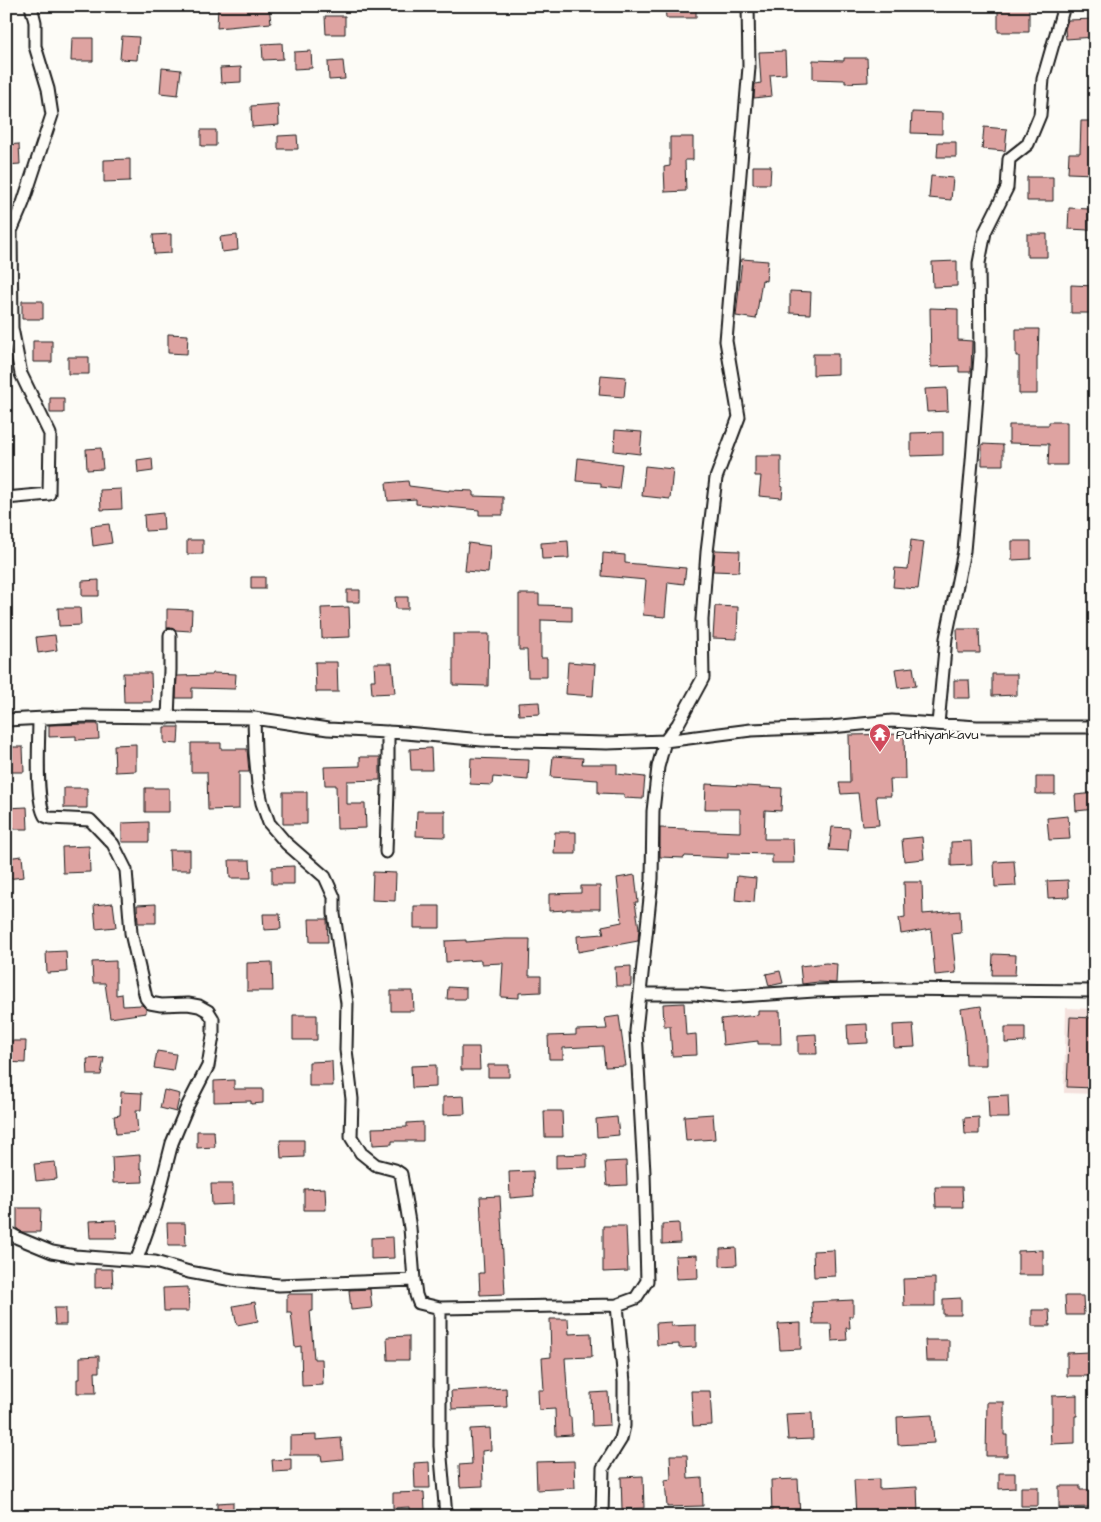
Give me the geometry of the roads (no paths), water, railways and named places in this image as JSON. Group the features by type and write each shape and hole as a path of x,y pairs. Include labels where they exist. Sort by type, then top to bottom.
{"street":[{"path":"6,498 49,494 50,434 21,374 12,328 11,231 23,203 52,115 48,89 36,46 35,22 31,6"},
{"path":"254,718 258,784 269,823 286,843 325,877 334,897 334,914 348,1003 346,1050 352,1099 351,1137 361,1153 376,1165 395,1170 401,1174 410,1228 416,1295 419,1303 440,1308 618,1305 636,1298 647,1281 644,1173 636,1031 652,879 653,811 658,767 665,740 678,724 703,678 702,620 707,552 716,478 739,417 726,341 750,67 748,6"},
{"path":"938,724 946,638 964,551 970,488 980,356 979,263 985,232 1007,188 1009,159 1028,144 1040,115 1043,79 1064,6"},
{"path":"168,718 170,636"},
{"path":"6,720 84,716 254,718 328,729 482,740 607,743 665,740 751,730 831,727 892,721 977,727 1095,727"},
{"path":"39,719 39,792 41,810 45,816 50,818 90,820 113,844 126,870 131,934 146,998 150,1003 161,1005 188,1004 200,1006 208,1011 213,1019 213,1036 208,1066 187,1107 172,1143 156,1206 137,1259"},
{"path":"386,852 388,732"},
{"path":"640,994 724,996 814,990 878,989 1095,991"},
{"path":"6,1231 52,1252 75,1256 137,1259 238,1282 279,1285 414,1280"},
{"path":"602,1516 603,1468 621,1439 624,1426 624,1382 618,1305"},
{"path":"440,1308 440,1446 446,1516"}],"place":[{"name":"Puthiyankavu","path":"880,753"}]}
